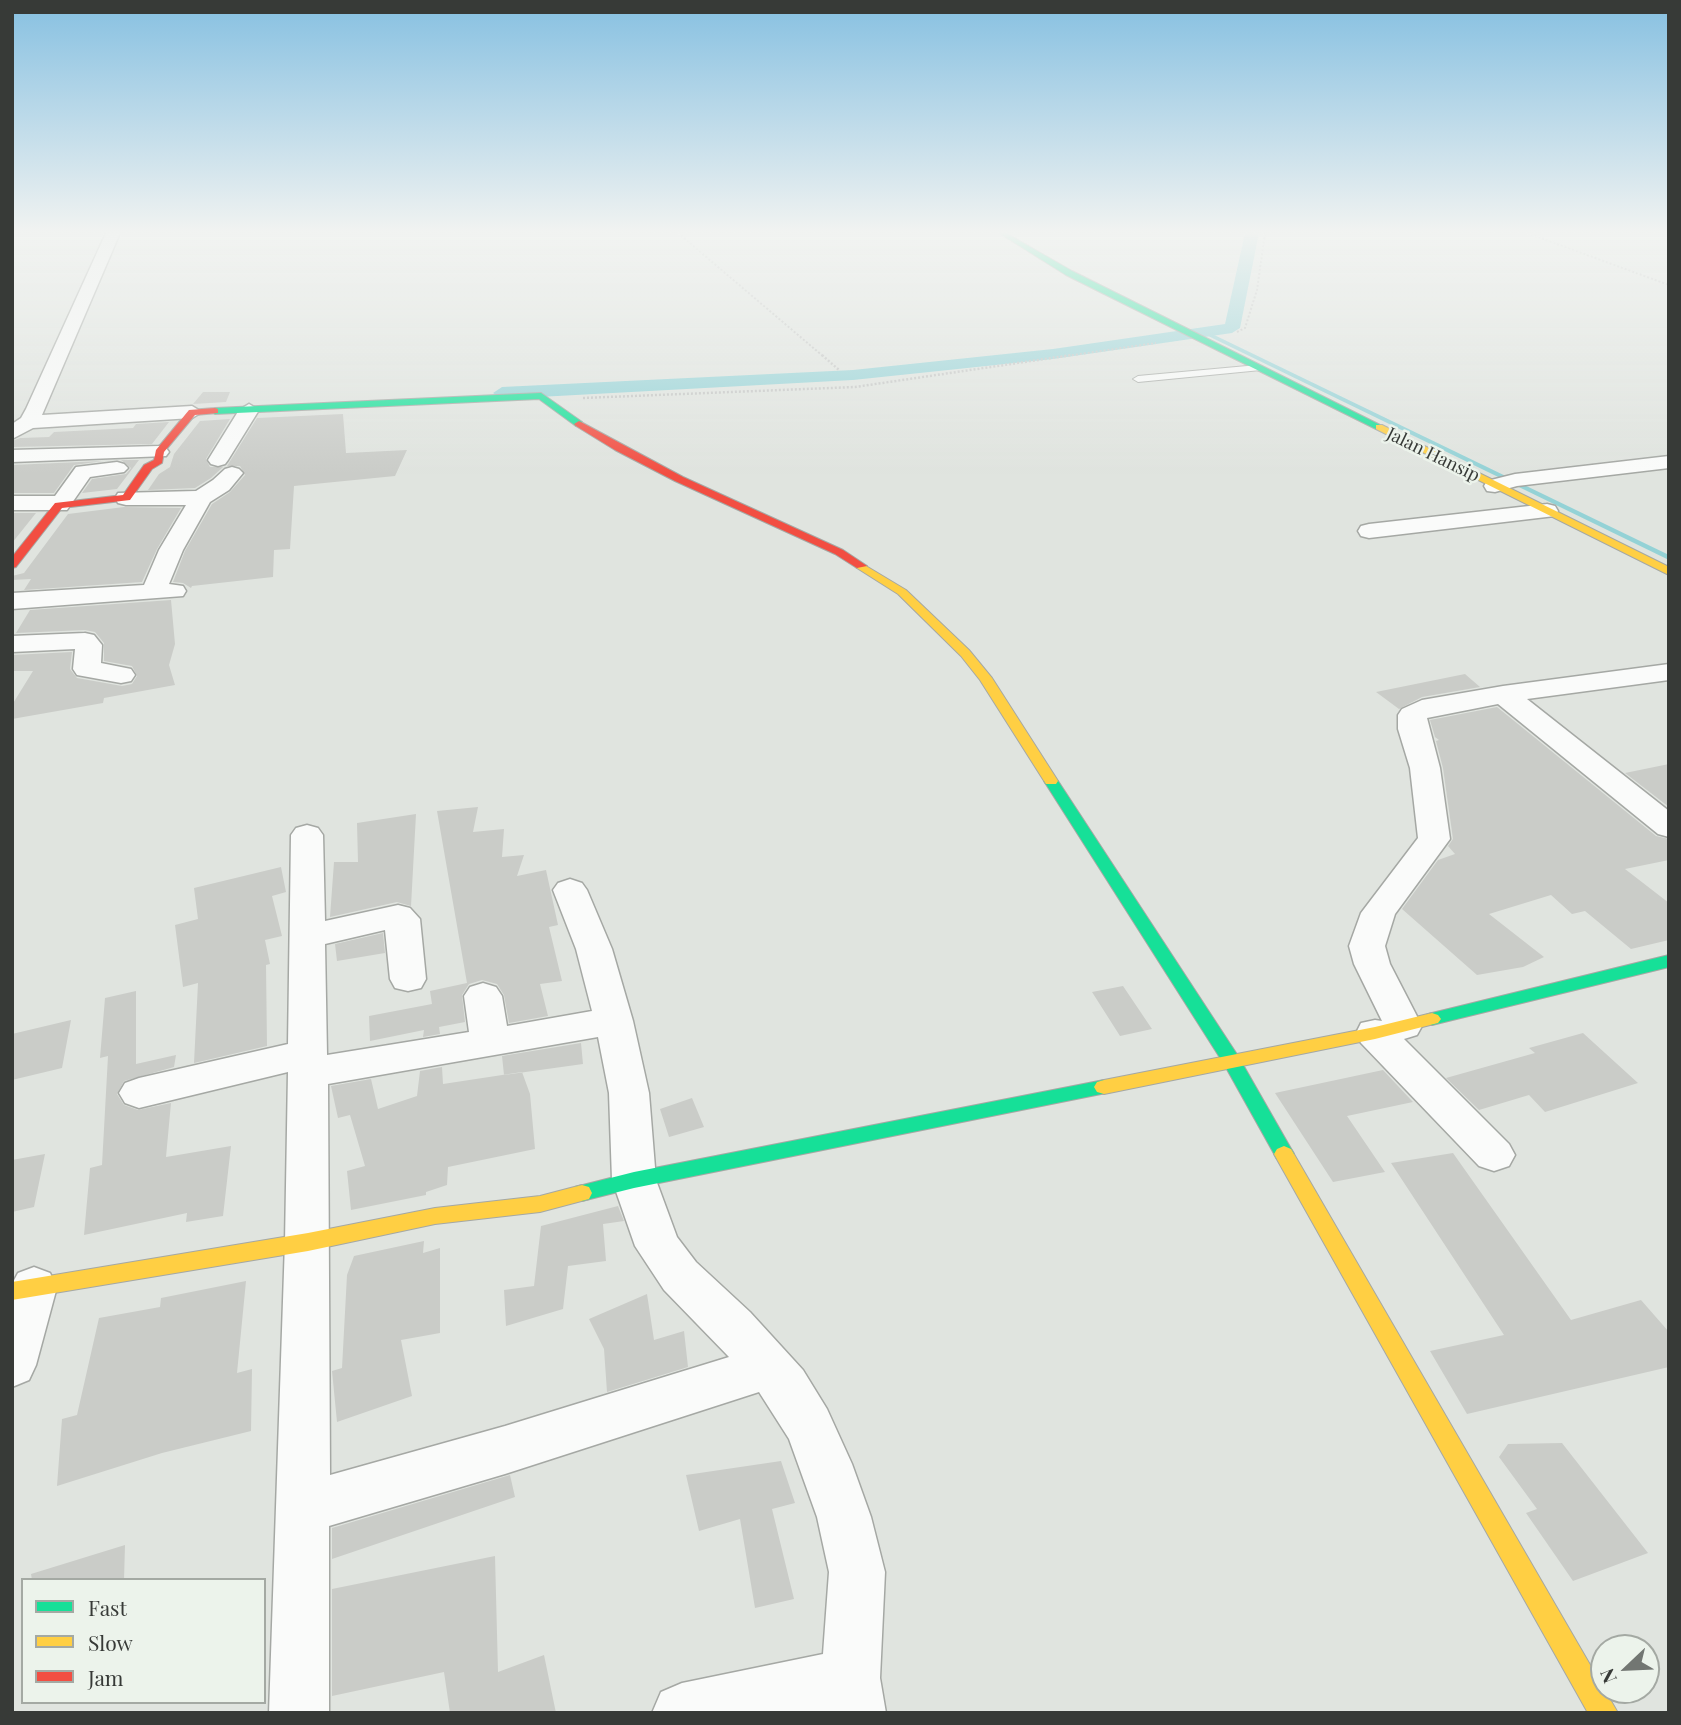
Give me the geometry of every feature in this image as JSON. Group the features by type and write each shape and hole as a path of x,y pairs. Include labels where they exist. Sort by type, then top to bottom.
{"street":[{"path":"76,314 27,421 533,396 618,448 839,552 902,592 965,653 985,678 1231,1061 1604,1713"},
{"name":"Jalan Hansip","path":"1151,314 1258,368 1505,483 1547,511 1669,572"},
{"path":"12,601 164,592 171,550 201,498 221,485 225,467 249,410"},
{"path":"126,498 153,459 192,412"},
{"path":"12,456 153,459"},
{"path":"12,565 83,470 153,459"},
{"path":"1505,483 1669,462"},
{"path":"12,503 201,498"},
{"path":"1368,531 1547,511"},
{"path":"12,644 85,641 89,645 87,668 121,675"},
{"path":"1494,1155 1389,1029 1367,946 1378,913 1434,839 1425,768 1411,716 1417,710 1503,694 1654,675 1669,698"},
{"path":"1503,694 1669,827"},
{"path":"299,1713 309,1242 307,835"},
{"path":"570,890 594,949 614,1021 629,1093 634,1180 657,1246 680,1276 733,1327 785,1386 809,1426 826,1464 844,1517 857,1572 854,1695 682,1713"},
{"path":"308,936 398,916 402,919 408,979"},
{"path":"12,1365 23,1289 309,1242 435,1216 540,1204 634,1180 1389,1029 1669,961"},
{"path":"483,996 490,1041"},
{"path":"139,1093 308,1063 490,1041 614,1021"},
{"path":"303,1508 505,1450 768,1367"}],"lane":[{"path":"1138,379 1258,368"}],"path":[{"path":"773,314 839,370"},
{"path":"1235,332 1245,328 1250,314"},
{"path":"533,396 597,397 855,387 1201,338"}],"building":[{"path":"203,392 230,392 226,402 193,404"},
{"path":"343,414 346,453 407,450 395,476 294,486 290,549 274,550 273,577 191,588 183,583 173,582 185,551 212,504 230,492 245,475 240,466 227,466 257,418"},
{"path":"230,419 206,459 210,467 223,467 211,478 195,488 148,490 159,474 170,467 174,454 200,421"},
{"path":"169,422 152,444 12,447 12,441 20,438 49,437 54,432 133,428 136,424"},
{"path":"121,460 139,460 117,489 82,493 92,479 126,474 131,468"},
{"path":"103,461 74,465 54,493 12,493 12,465"},
{"path":"124,507 181,508 157,549 142,582 24,590 31,579 12,580 12,576 24,573 68,514"},
{"path":"12,513 36,513 12,543"},
{"path":"171,600 175,644 169,665 175,685 104,698 103,703 12,719 12,705 33,671 12,671 12,655 72,652 70,669 77,678 122,686 132,684 137,676 132,666 104,661 104,643 95,632 85,630 16,633 30,610"},
{"path":"1465,674 1480,687 1422,697 1399,709 1376,692"},
{"path":"1497,707 1656,836 1669,839 1669,860 1625,869 1669,903 1669,940 1631,949 1585,911 1572,914 1551,895 1489,914 1544,957 1523,967 1477,975 1402,909 1438,860 1455,854 1448,846 1453,839 1443,768 1436,741 1439,740 1435,737 1430,720"},
{"path":"1669,764 1669,807 1625,773"},
{"path":"478,807 473,832 504,829 502,857 524,855 517,876 546,870 558,925 549,927 562,981 540,984 548,1016 509,1023 504,995 497,984 482,980 469,984 462,995 465,1022 439,1027 440,1034 423,1037 424,1030 370,1041 369,1016 432,1004 430,991 467,983 437,811"},
{"path":"416,814 411,906 397,902 330,917 334,862 358,862 357,823"},
{"path":"281,867 286,892 272,896 282,936 265,940 270,964 266,965 267,1046 194,1063 198,983 183,987 175,925 198,919 194,888"},
{"path":"383,933 385,953 337,961 335,944"},
{"path":"1123,986 1152,1029 1120,1036 1092,992"},
{"path":"136,991 136,1064 176,1055 174,1067 124,1081 117,1094 124,1105 138,1110 171,1103 166,1157 231,1146 223,1216 186,1222 187,1213 84,1235 90,1168 102,1165 108,1056 100,1058 105,998"},
{"path":"71,1020 62,1068 12,1080 12,1034"},
{"path":"1583,1033 1638,1083 1545,1112 1529,1095 1479,1110 1446,1078 1535,1053 1529,1048"},
{"path":"581,1043 583,1064 504,1075 502,1056"},
{"path":"442,1067 443,1084 522,1072 530,1094 535,1149 448,1167 447,1185 426,1192 426,1195 351,1210 347,1171 365,1166 350,1115 338,1118 331,1086 371,1079 378,1109 417,1096 420,1071"},
{"path":"1383,1070 1413,1102 1347,1116 1385,1172 1333,1182 1275,1093"},
{"path":"692,1098 704,1127 669,1137 660,1109"},
{"path":"1453,1153 1571,1320 1641,1300 1669,1332 1669,1367 1467,1414 1430,1351 1504,1335 1391,1163"},
{"path":"45,1154 34,1207 12,1212 12,1160"},
{"path":"618,1206 624,1221 603,1224 606,1261 568,1266 563,1309 506,1326 504,1290 534,1286 541,1226"},
{"path":"424,1241 423,1253 440,1248 440,1333 401,1340 412,1396 337,1422 332,1371 342,1368 347,1275 354,1256"},
{"path":"246,1281 237,1373 252,1369 251,1431 162,1453 57,1486 62,1419 77,1415 99,1318 160,1307 161,1298"},
{"path":"647,1294 654,1340 684,1331 688,1367 607,1392 604,1349 589,1319"},
{"path":"1562,1443 1648,1553 1573,1581 1526,1513 1537,1509 1499,1457 1508,1444"},
{"path":"781,1461 795,1503 772,1509 794,1599 755,1608 740,1519 699,1531 686,1475"},
{"path":"510,1475 515,1497 332,1559 332,1528"},
{"path":"125,1545 124,1578 32,1578 31,1574"},
{"path":"495,1556 498,1672 544,1655 556,1713 450,1713 444,1672 332,1696 332,1589"}],"waterway":[{"path":"502,393 853,375 1053,354 1232,328 1235,314"},
{"path":"1204,332 1669,558"}],"traffic: fast":[{"path":"1151,314 1379,427"},
{"path":"215,411 541,396 579,424"},
{"path":"1051,781 1231,1061 1284,1154"},
{"path":"1432,1019 1669,961"},
{"path":"582,1193 634,1180 1104,1087"}],"traffic: slow":[{"path":"1379,427 1669,572"},
{"path":"861,566 902,592 965,653 985,678 1051,781"},
{"path":"1104,1087 1375,1033 1432,1019"},
{"path":"1284,1154 1604,1713"},
{"path":"12,1291 308,1242 435,1216 540,1204 582,1193"}],"traffic: jam":[{"path":"12,565 59,505 126,498 148,467 159,461 159,452 192,412 215,411"},
{"path":"579,424 618,448 679,479 839,552 861,566"}]}
